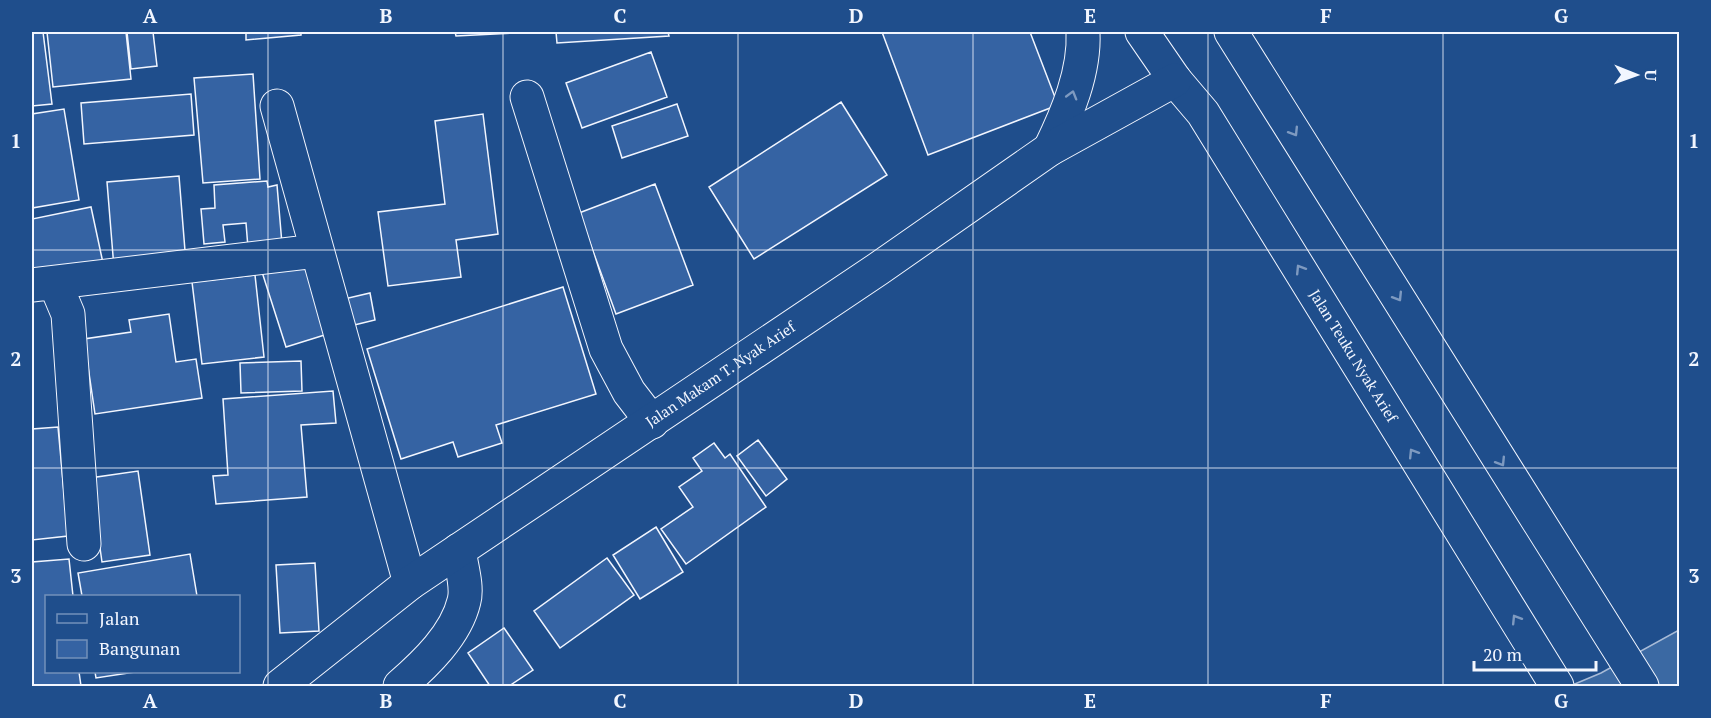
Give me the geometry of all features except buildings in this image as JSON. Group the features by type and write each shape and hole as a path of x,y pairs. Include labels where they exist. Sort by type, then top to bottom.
{"street":[{"path":"1050,149 1071,102 1078,74 1083,32"},
{"name":"Jalan Teuku Nyak Arief","path":"1142,32 1175,80 1203,113 1557,687"},
{"path":"1233,32 1642,687"},
{"name":"Jalan Makam T. Nyak Arief","path":"280,687 410,583 652,422 1050,149 1175,80"},
{"path":"527,97 606,349 629,392 652,422"},
{"path":"277,106 410,583"},
{"path":"43,284 316,251"},
{"path":"43,284 68,314 84,544"},
{"path":"400,687 424,664 453,628 465,600 459,550"}],"water":[{"path":"1679,630 1679,686 1570,686 1601,673"}]}
